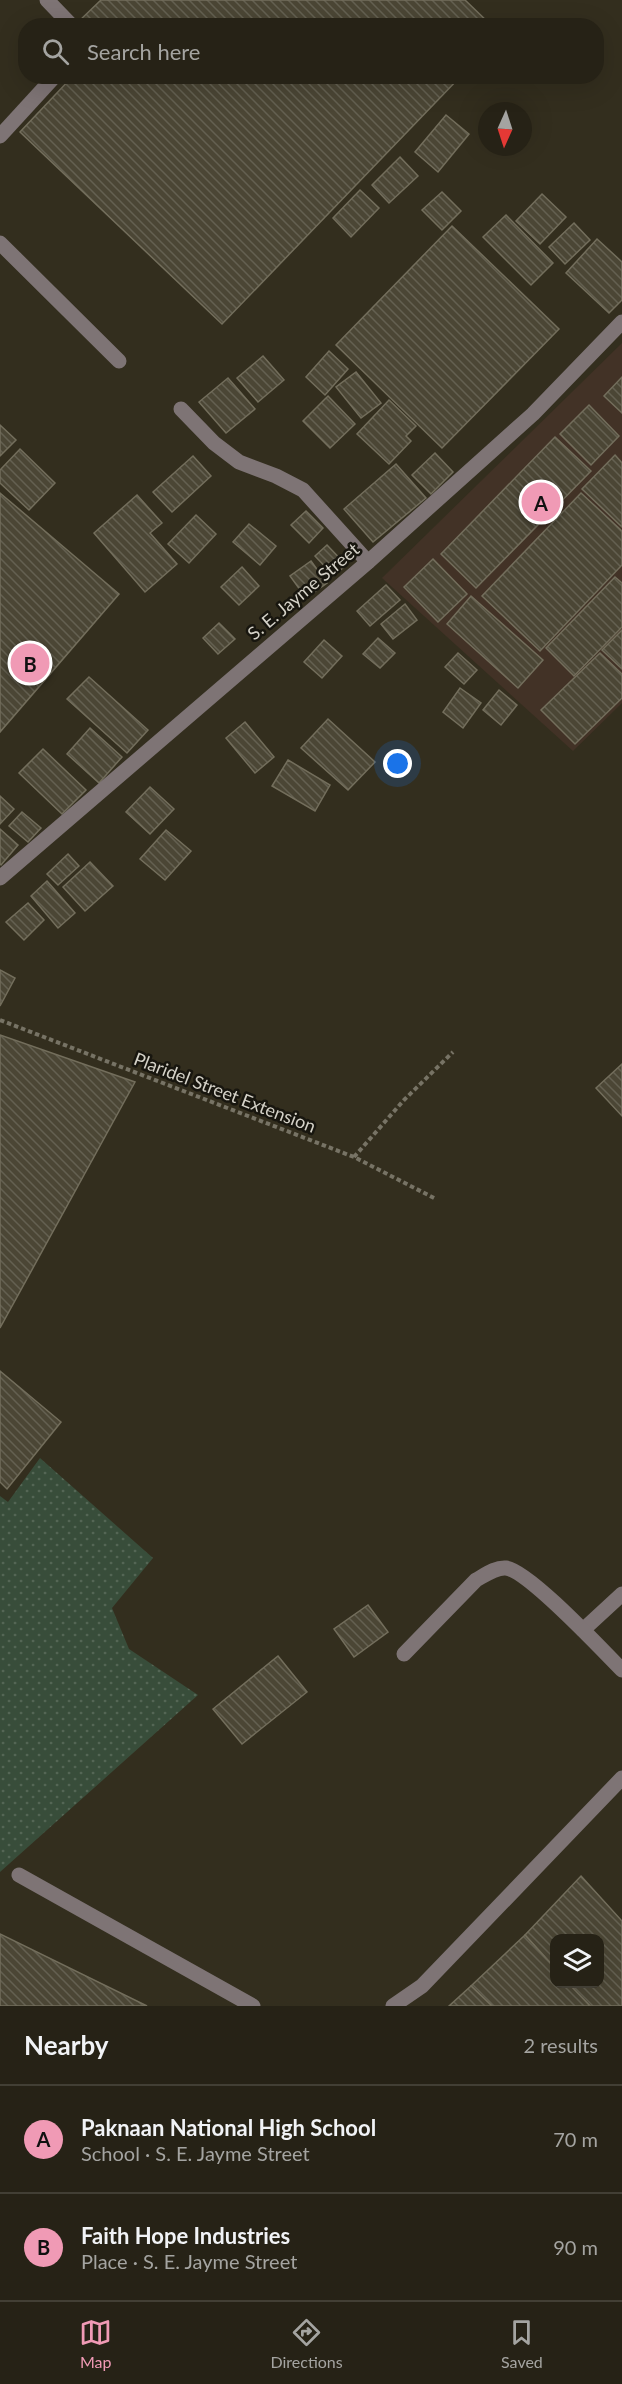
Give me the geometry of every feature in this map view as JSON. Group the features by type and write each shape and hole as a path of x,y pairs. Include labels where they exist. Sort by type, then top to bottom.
{"street":[{"path":"47,0 64,18"},
{"path":"0,136 48,84"},
{"path":"0,243 119,361"},
{"name":"S. E. Jayme Street","path":"0,878 368,562 533,414 622,322"},
{"path":"181,409 214,443 239,462 276,476 303,490 368,562"},
{"path":"404,1654 476,1580 489,1572 506,1568 521,1575 583,1630 622,1670"},
{"path":"583,1630 622,1594"},
{"path":"393,2006 422,1986 622,1778"},
{"path":"19,1875 253,2006"}],"path":[{"name":"Plaridel Street Extension","path":"0,1020 354,1157 436,1199"},
{"path":"354,1157 404,1100 453,1052"}],"shaded area":[{"path":"622,343 622,703 573,751 382,578"}],"green space":[{"path":"40,1458 153,1558 112,1608 129,1649 198,1695 0,1872 0,1496 8,1502"}],"building":[{"path":"101,0 465,0 484,18 82,18"},
{"path":"65,84 453,84 222,324 20,132"},
{"path":"446,115 469,134 438,172 415,152"},
{"path":"400,157 418,176 389,203 372,185"},
{"path":"360,190 379,208 351,237 333,218"},
{"path":"442,192 461,211 442,230 422,210"},
{"path":"542,194 566,217 540,244 516,221"},
{"path":"506,215 553,263 531,285 483,237"},
{"path":"574,223 590,240 565,264 549,247"},
{"path":"452,226 559,329 442,448 336,345"},
{"path":"597,239 622,262 622,300 609,313 566,273"},
{"path":"329,351 348,369 325,395 306,377"},
{"path":"263,356 284,380 258,402 237,378"},
{"path":"356,372 381,403 361,418 336,387"},
{"path":"622,377 622,413 604,396"},
{"path":"228,378 255,409 226,433 199,402"},
{"path":"328,396 355,424 330,448 303,421"},
{"path":"389,400 416,426 406,436 411,441 389,464 357,434"},
{"path":"589,405 619,436 591,465 560,434"},
{"path":"0,425 16,440 0,456"},
{"path":"555,437 591,471 476,588 441,554"},
{"path":"20,449 55,483 29,510 0,483 0,470"},
{"path":"435,453 453,472 431,494 412,475"},
{"path":"615,455 622,463 622,527 582,489"},
{"path":"193,456 211,476 172,512 153,492"},
{"path":"396,464 426,498 373,542 344,509"},
{"path":"0,493 119,594 0,732"},
{"path":"581,493 622,531 622,565 540,651 482,596"},
{"path":"137,495 162,523 150,533 177,564 145,592 94,533"},
{"path":"306,511 323,528 309,543 291,525"},
{"path":"196,515 216,534 189,563 168,544"},
{"path":"249,524 276,546 260,565 233,542"},
{"path":"327,545 346,565 334,576 315,556"},
{"path":"433,559 467,594 438,622 404,587"},
{"path":"311,561 327,583 306,598 290,576"},
{"path":"242,567 259,586 239,605 221,587"},
{"path":"615,577 622,583 622,627 574,676 546,648"},
{"path":"386,585 400,600 370,626 357,611"},
{"path":"471,596 543,660 518,688 447,624"},
{"path":"405,604 417,620 393,639 381,624"},
{"path":"219,623 235,639 218,654 203,638"},
{"path":"622,630 622,669 602,650"},
{"path":"378,638 395,653 380,668 363,654"},
{"path":"324,640 342,656 322,678 304,662"},
{"path":"458,653 477,670 464,684 445,667"},
{"path":"600,653 622,674 622,698 575,744 541,710"},
{"path":"89,677 148,730 127,753 67,699"},
{"path":"460,688 481,703 463,728 443,712"},
{"path":"499,690 517,705 501,725 483,710"},
{"path":"328,719 375,762 348,790 301,748"},
{"path":"245,722 274,757 255,773 226,738"},
{"path":"90,728 122,757 99,783 67,754"},
{"path":"43,749 86,790 62,814 19,773"},
{"path":"288,760 330,785 315,811 272,786"},
{"path":"150,787 174,809 150,834 126,812"},
{"path":"0,796 14,809 0,824"},
{"path":"22,812 41,828 28,842 9,826"},
{"path":"0,829 18,845 1,865 0,864"},
{"path":"166,830 191,851 165,880 140,859"},
{"path":"68,854 79,866 58,885 47,874"},
{"path":"90,862 113,886 85,911 63,887"},
{"path":"47,881 75,913 58,928 31,896"},
{"path":"28,903 44,920 24,940 6,922"},
{"path":"0,970 15,978 0,1006"},
{"path":"0,1035 135,1082 0,1328"},
{"path":"622,1064 622,1116 596,1088"},
{"path":"0,1371 61,1422 7,1489 0,1482"},
{"path":"368,1605 388,1632 354,1657 334,1629"},
{"path":"278,1656 307,1692 242,1744 213,1709"},
{"path":"581,1876 622,1921 622,2006 590,2006 573,1988 604,1988 604,1934 550,1934 550,1963 525,1935"},
{"path":"0,1934 147,2006 0,2006"},
{"path":"525,1935 550,1963 550,1988 573,1988 590,2006 492,2006 471,1986"},
{"path":"471,1986 492,2006 449,2006"}],"place":[{"name":"Paknaan National High School","path":"541,502"},
{"name":"Faith Hope Industries","path":"30,663"}]}
